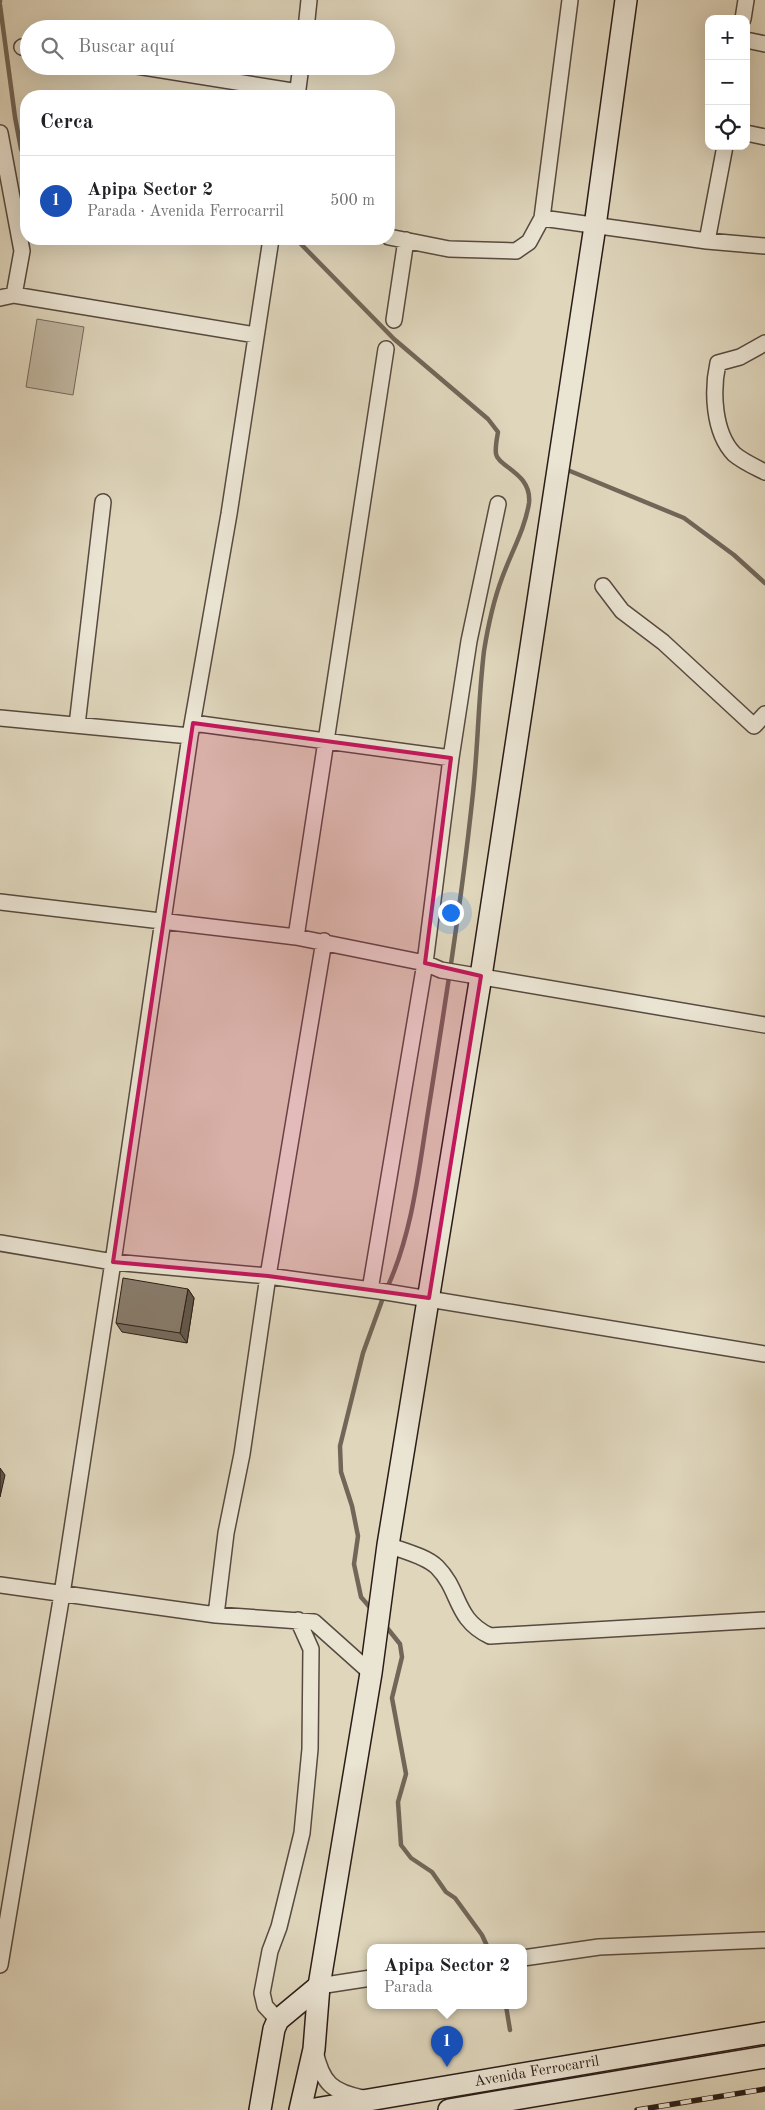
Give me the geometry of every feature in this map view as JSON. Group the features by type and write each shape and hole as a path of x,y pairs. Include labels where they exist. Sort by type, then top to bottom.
{"street":[{"path":"307,20 309,0"},
{"path":"395,238 448,249 516,251 529,242 542,218 570,0"},
{"path":"300,2110 314,2049 319,1986 371,1673 388,1545 481,976 595,226 626,0"},
{"path":"744,15 746,0"},
{"path":"750,41 765,44"},
{"path":"188,75 274,90"},
{"path":"298,90 300,75"},
{"path":"0,133 20,240"},
{"path":"750,134 765,137"},
{"path":"707,241 724,150"},
{"path":"542,218 707,241 765,246"},
{"path":"394,320 406,240"},
{"path":"21,245 22,251 7,297 256,334"},
{"path":"0,1965 62,1594 192,729 229,514 270,245"},
{"path":"765,343 740,357 718,363 715,377 715,400 720,427 731,449 735,454 765,472"},
{"path":"296,937 386,349"},
{"path":"77,724 103,502"},
{"path":"370,1290 425,963 451,758 469,641 498,504"},
{"path":"603,586 622,610 663,642 754,726 765,714"},
{"path":"0,718 17,721 192,729 327,742 451,758"},
{"path":"0,902 163,920 324,941 425,963 441,970 765,1025"},
{"path":"216,1615 226,1533 242,1454 268,1276 324,941"},
{"path":"0,1243 113,1262 268,1276 429,1298 765,1354"},
{"path":"388,1545 436,1566 445,1578 468,1621 476,1630 490,1636 765,1620"},
{"path":"0,1584 216,1615 314,1622 371,1673"},
{"path":"278,2020 265,2006 262,1994 270,1951 279,1927 302,1833 310,1749 310,1648 298,1620"},
{"path":"527,1957 599,1947 765,1940"},
{"path":"260,2110 272,2038 278,2020 319,1986 367,1979"},
{"name":"Avenida Ferrocarril","path":"308,2110 765,2033"},
{"path":"314,2049 322,2076 336,2090 372,2100"},
{"name":"Avenida Ferrocarril","path":"450,2110 765,2057"}],"highlighted area":[{"path":"193,723 451,758 425,963 481,976 429,1298 268,1276 113,1262"}],"shaded area":[{"path":"37,319 84,327 73,395 26,387"}],"building":[{"path":"123,1278 188,1289 180,1333 116,1323"}],"waterway":[{"path":"0,5 20,144"},
{"path":"302,245 394,339 488,419 498,432 496,443 498,459 520,478 529,493 527,513 499,587 491,614 482,670 472,802 447,992 414,1199 403,1245 387,1288"},
{"path":"570,471 684,518 734,555 765,583"},
{"path":"373,1611 361,1597 354,1564 358,1536 352,1506 341,1472 340,1446 363,1353 384,1295"},
{"path":"384,1624 400,1644 402,1657 392,1698 406,1774 398,1802 401,1845 411,1858 432,1872 446,1892 455,1898 482,1935 486,1944"},
{"path":"506,2009 510,2030"}],"railway":[{"path":"637,2110 765,2089"}],"place":[{"name":"Apipa Sector 2","path":"447,2067"}]}
